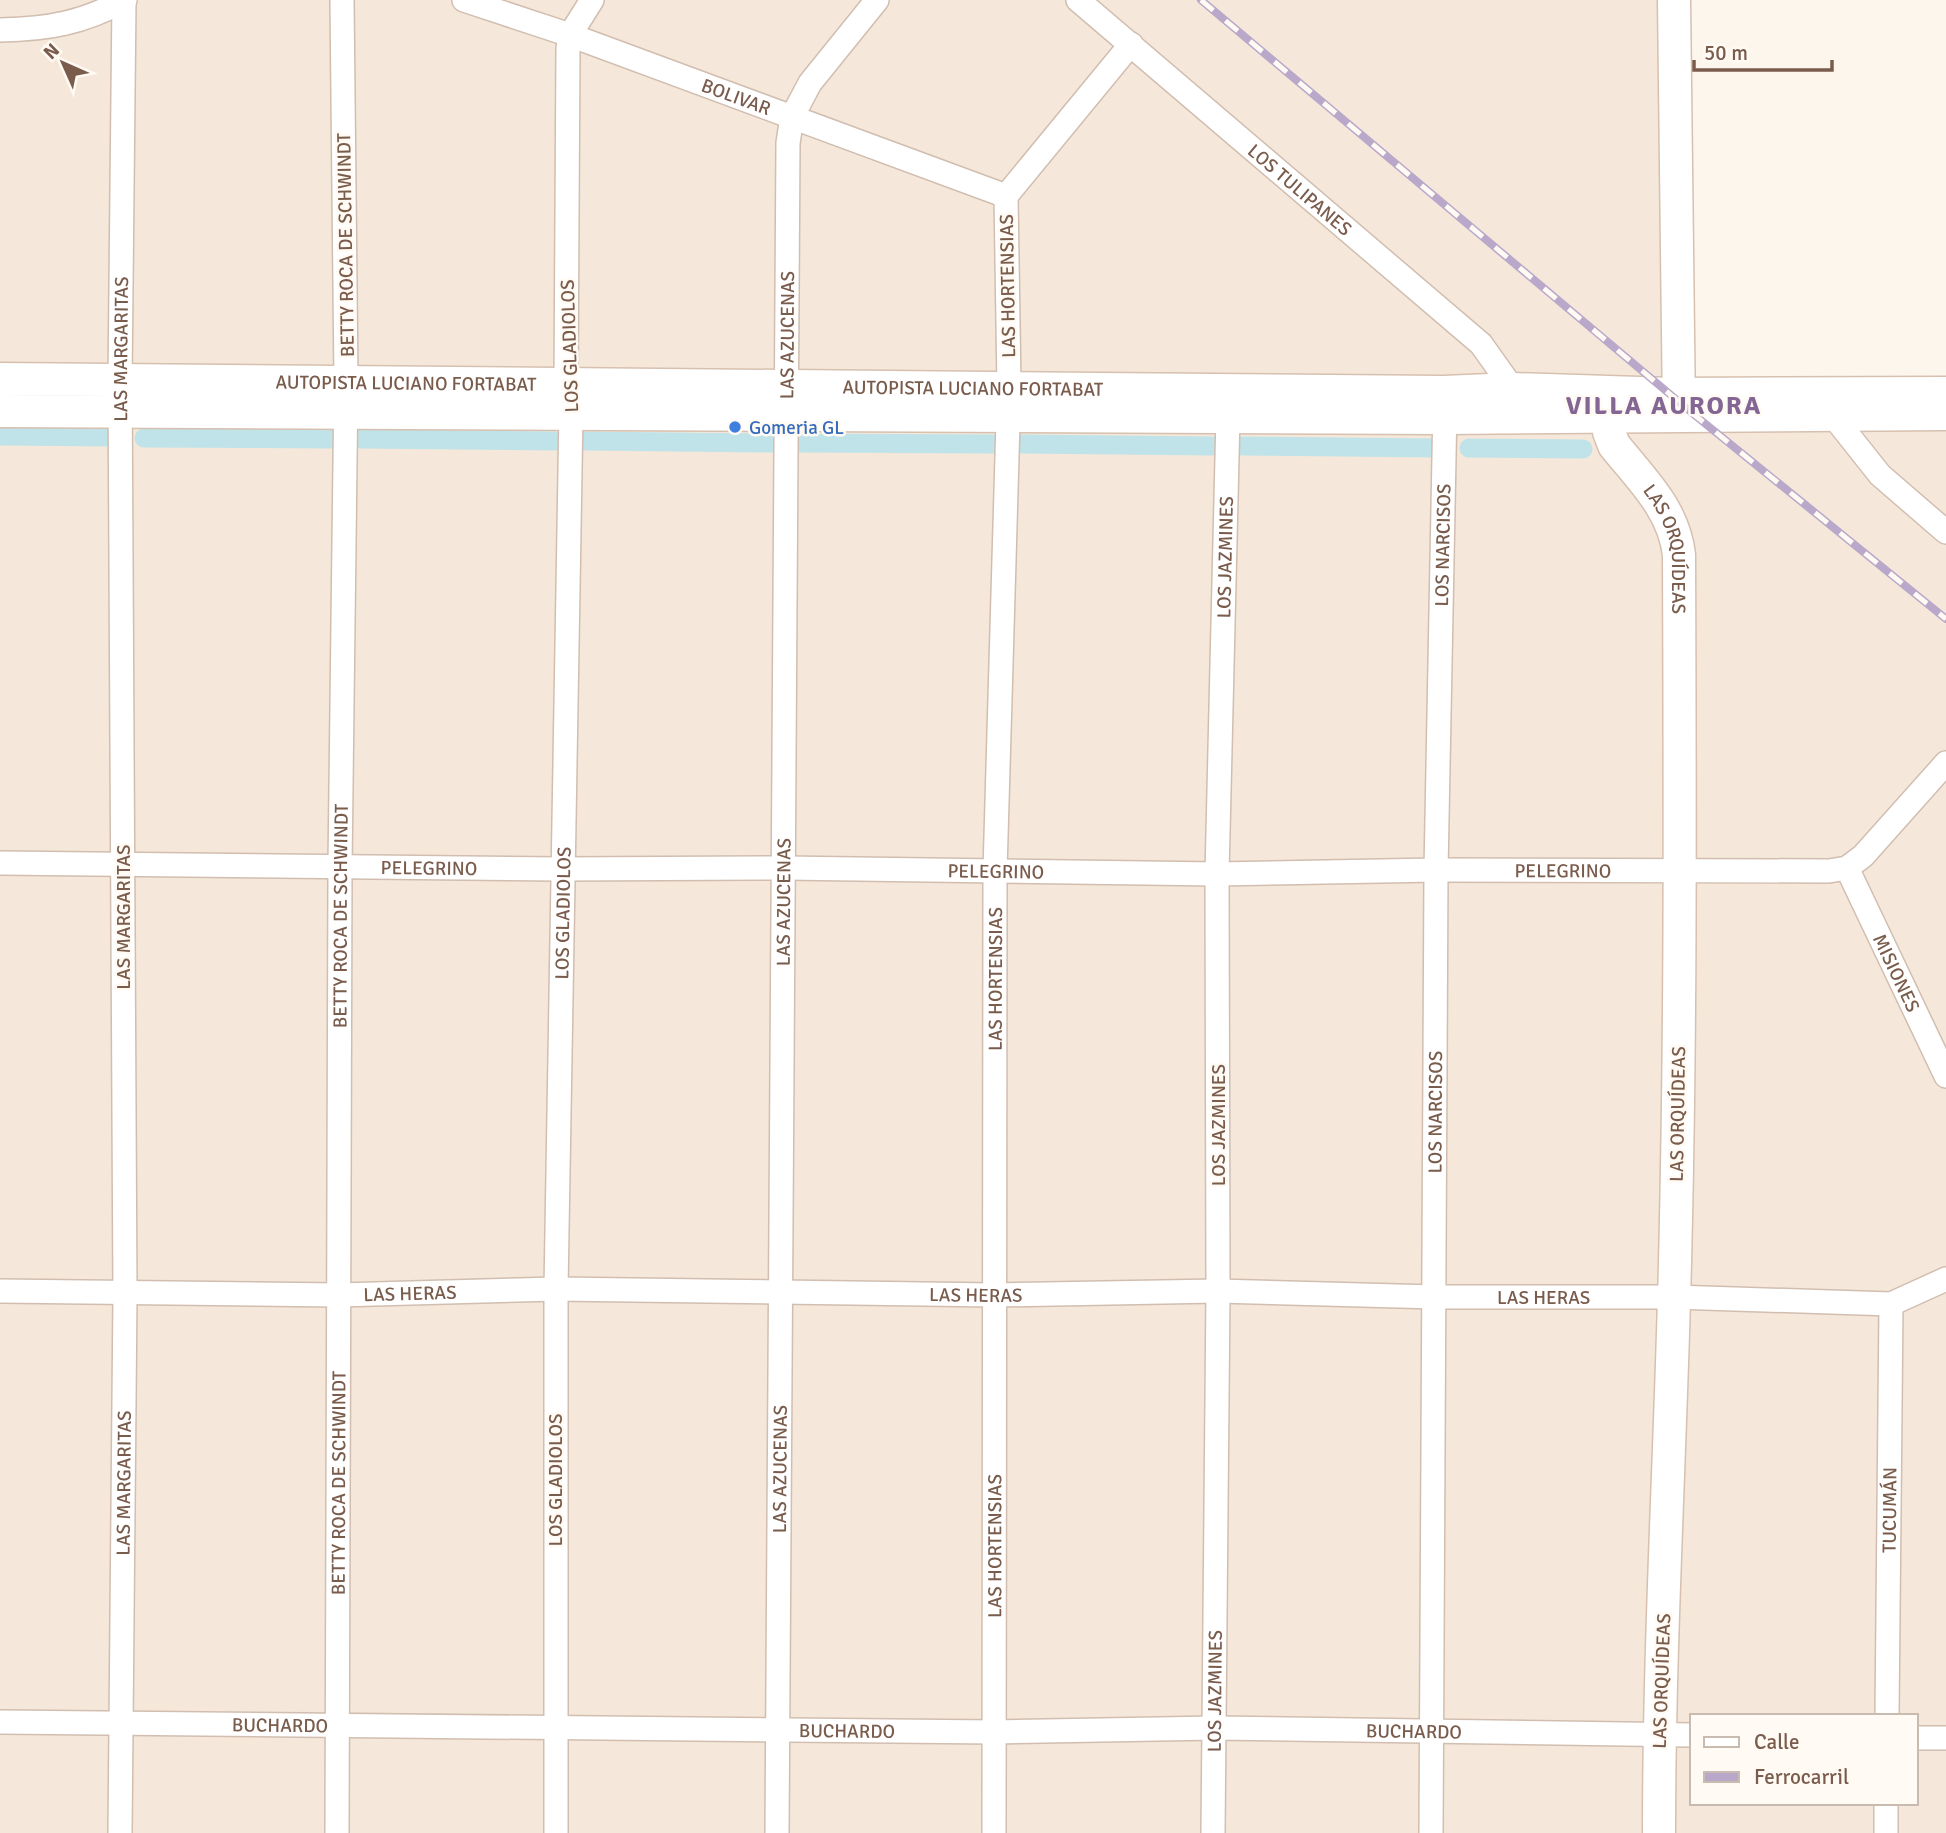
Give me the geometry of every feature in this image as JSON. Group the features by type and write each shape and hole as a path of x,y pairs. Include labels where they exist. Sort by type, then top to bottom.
{"main road":[{"path":"1674,0 1679,405"},
{"name":"AUTOPISTA LUCIANO FORTABAT","path":"0,379 120,380 346,398"},
{"name":"AUTOPISTA LUCIANO FORTABAT","path":"1008,400 1228,416 1445,405 1513,389 1834,416 1946,415"},
{"name":"AUTOPISTA LUCIANO FORTABAT","path":"0,411 120,413 346,398 569,397 1445,405 1609,417 1679,405 1946,393"},
{"name":"LAS ORQUÍDEAS","path":"1609,417 1609,432 1614,445 1668,514 1677,535 1680,870 1674,1297 1659,1734 1659,1833"}],"street":[{"path":"0,30 40,29 88,19 125,0"},
{"name":"LAS MARGARITAS","path":"120,1833 125,1294 120,380 125,0"},
{"name":"BETTY ROCA DE SCHWINDT","path":"337,1833 340,866 346,398 342,0"},
{"name":"BOLIVAR","path":"464,0 570,35 1006,196"},
{"path":"570,35 592,0"},
{"name":"LAS AZUCENAS","path":"777,1833 788,143 792,117 810,83 877,0"},
{"name":"LOS TULIPANES","path":"1078,0 1481,344 1513,389"},
{"name":"LOS GLADIOLOS","path":"556,1833 556,1289 569,397 570,35"},
{"name":"LAS HORTENSIAS","path":"994,1833 995,871 1008,400 1006,196 1131,44"},
{"name":"LOS NARCISOS","path":"1431,1833 1436,870 1445,405"},
{"name":"LOS JAZMINES","path":"1213,1833 1218,1291 1217,874 1228,416"},
{"path":"1834,416 1880,475 1946,532"},
{"path":"1847,868 1863,856 1946,762"},
{"name":"PELEGRINO","path":"0,863 561,869 785,867 1217,874 1436,870 1829,872 1847,868"},
{"name":"MISIONES","path":"1847,868 1946,1076"},
{"name":"LAS HERAS","path":"0,1291 339,1295 556,1289 995,1296 1218,1291 1435,1297 1674,1297 1891,1304 1946,1279"},
{"name":"TUCUMÁN","path":"1886,1714 1891,1304"},
{"name":"BUCHARDO","path":"0,1722 995,1732 1215,1728 1690,1735"},
{"path":"1918,1738 1946,1738"},
{"path":"1886,1805 1886,1833"}],"shaded area":[{"path":"0,0 1674,0 1679,416 1946,414 1946,1833 0,1833"}],"waterway":[{"path":"0,436 113,437"},
{"path":"144,438 330,439"},
{"path":"361,439 555,441"},
{"path":"586,441 771,443"},
{"path":"801,443 992,444"},
{"path":"1022,444 1212,446"},
{"path":"1243,446 1439,448"},
{"path":"1469,448 1583,449"}],"railway":[{"path":"1201,0 1697,417 1946,619"}],"place":[{"name":"Gomeria GL","path":"735,427"}],"district":[{"name":"VILLA AURORA","path":"1664,405"}]}
